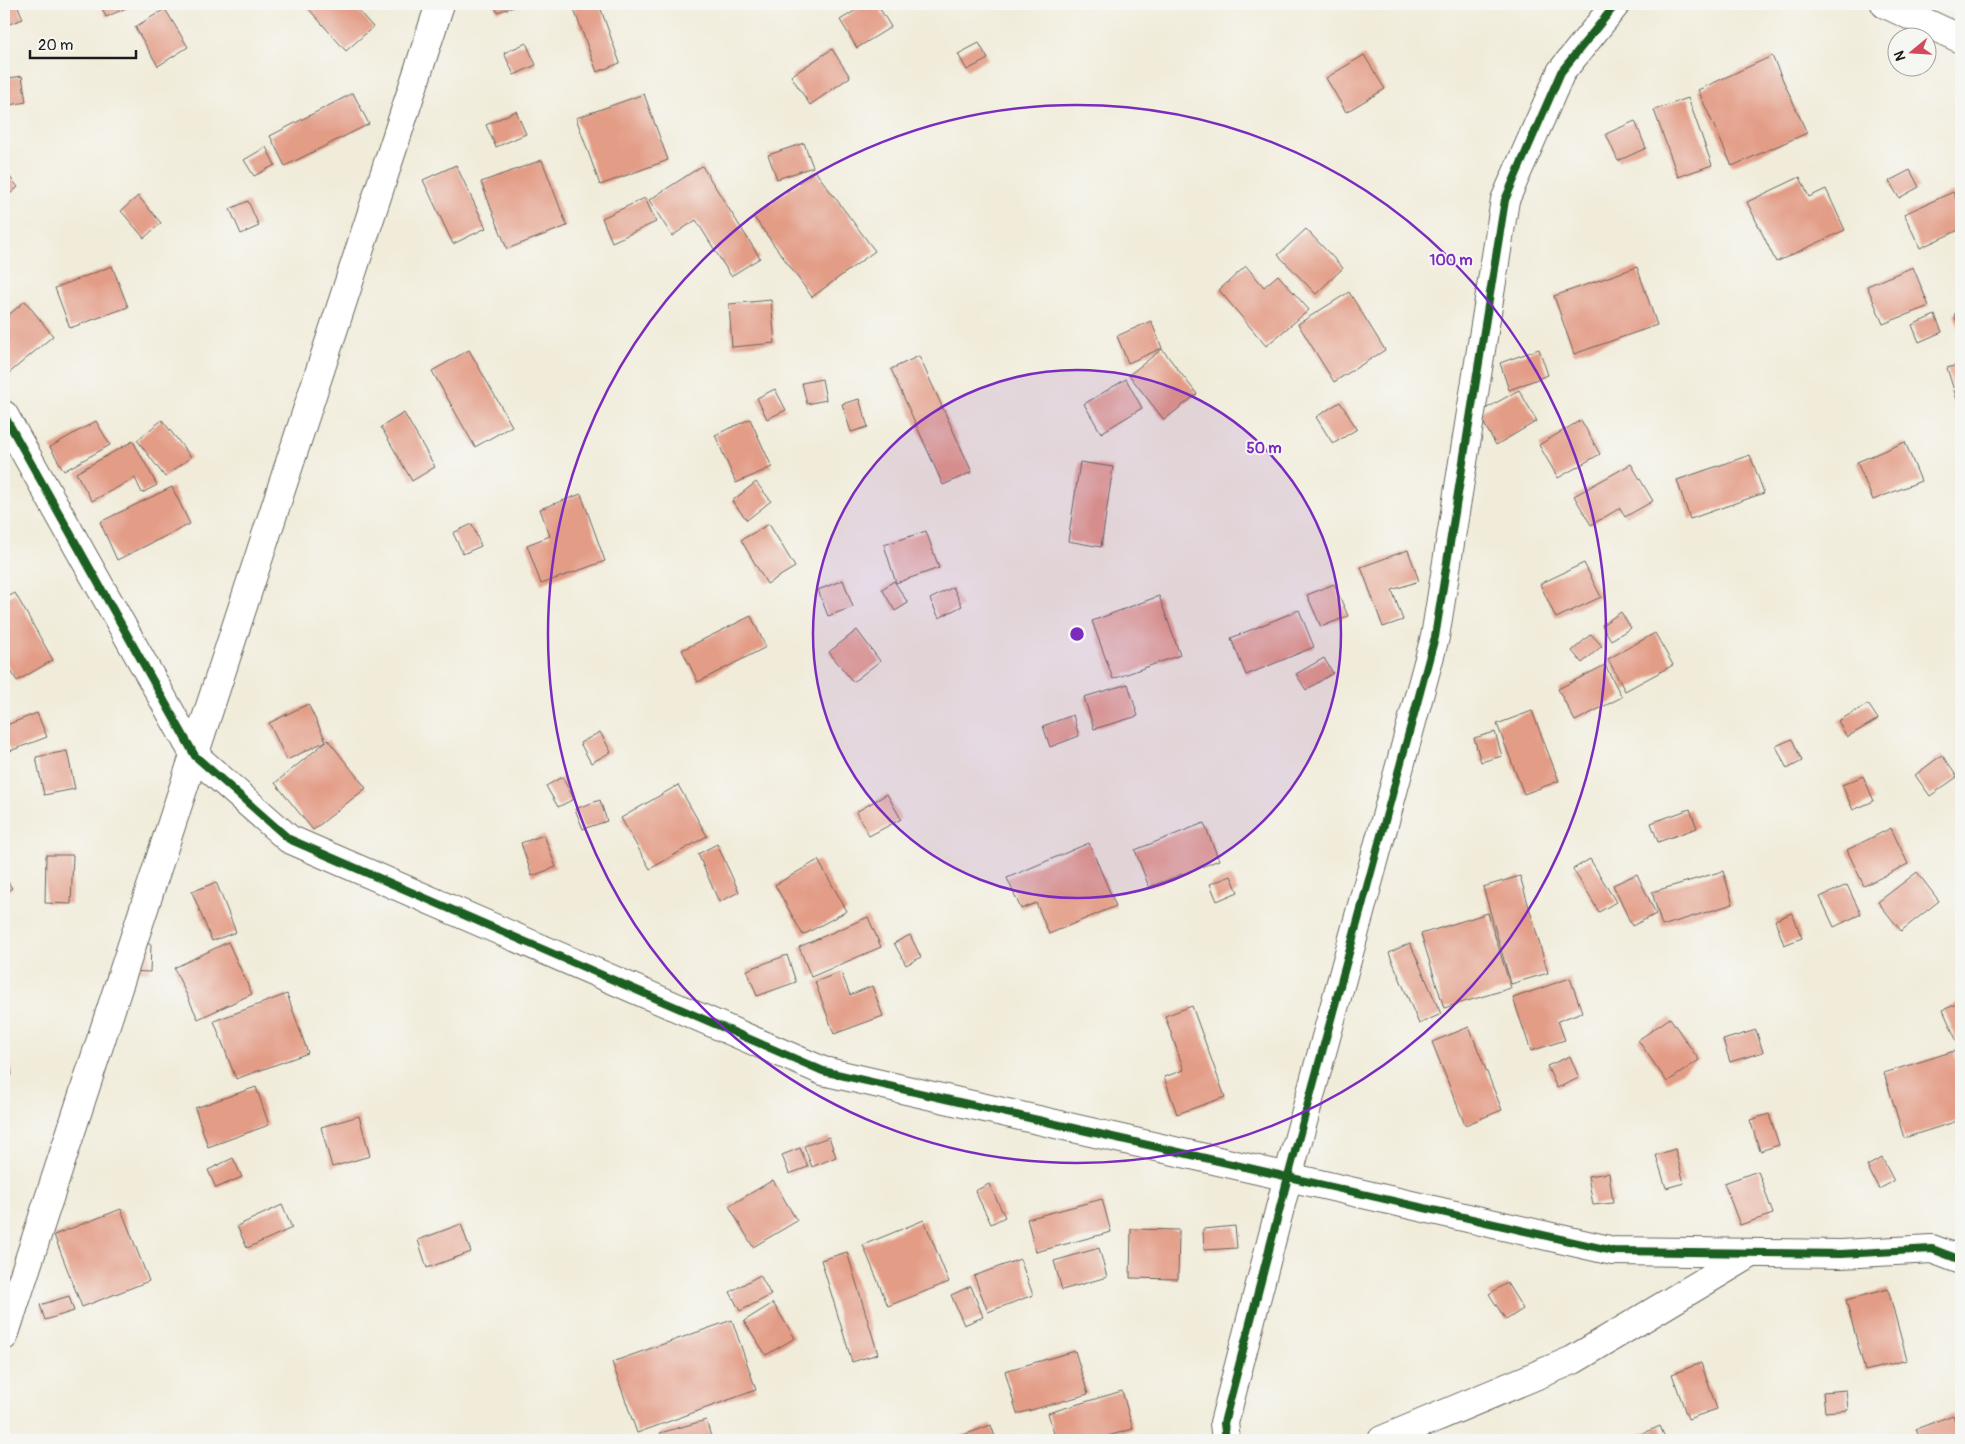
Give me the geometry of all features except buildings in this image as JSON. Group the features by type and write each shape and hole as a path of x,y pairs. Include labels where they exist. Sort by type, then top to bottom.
{"street":[{"path":"4,1336 440,4"},
{"path":"1226,1440 1224,1423 1288,1177 1435,637 1505,200 1561,72 1616,4"},
{"path":"1885,4 1961,39"},
{"path":"4,415 195,756 289,839 823,1071 1613,1251 1841,1254 1932,1249 1961,1260"},
{"path":"1382,1440 1573,1360 1752,1252"}],"cycle path":[{"path":"1226,1440 1224,1423 1288,1177 1435,637 1505,200 1561,72 1616,4"},
{"path":"4,415 195,756 289,839 823,1071 1613,1251 1841,1254 1932,1249 1961,1260"}]}
